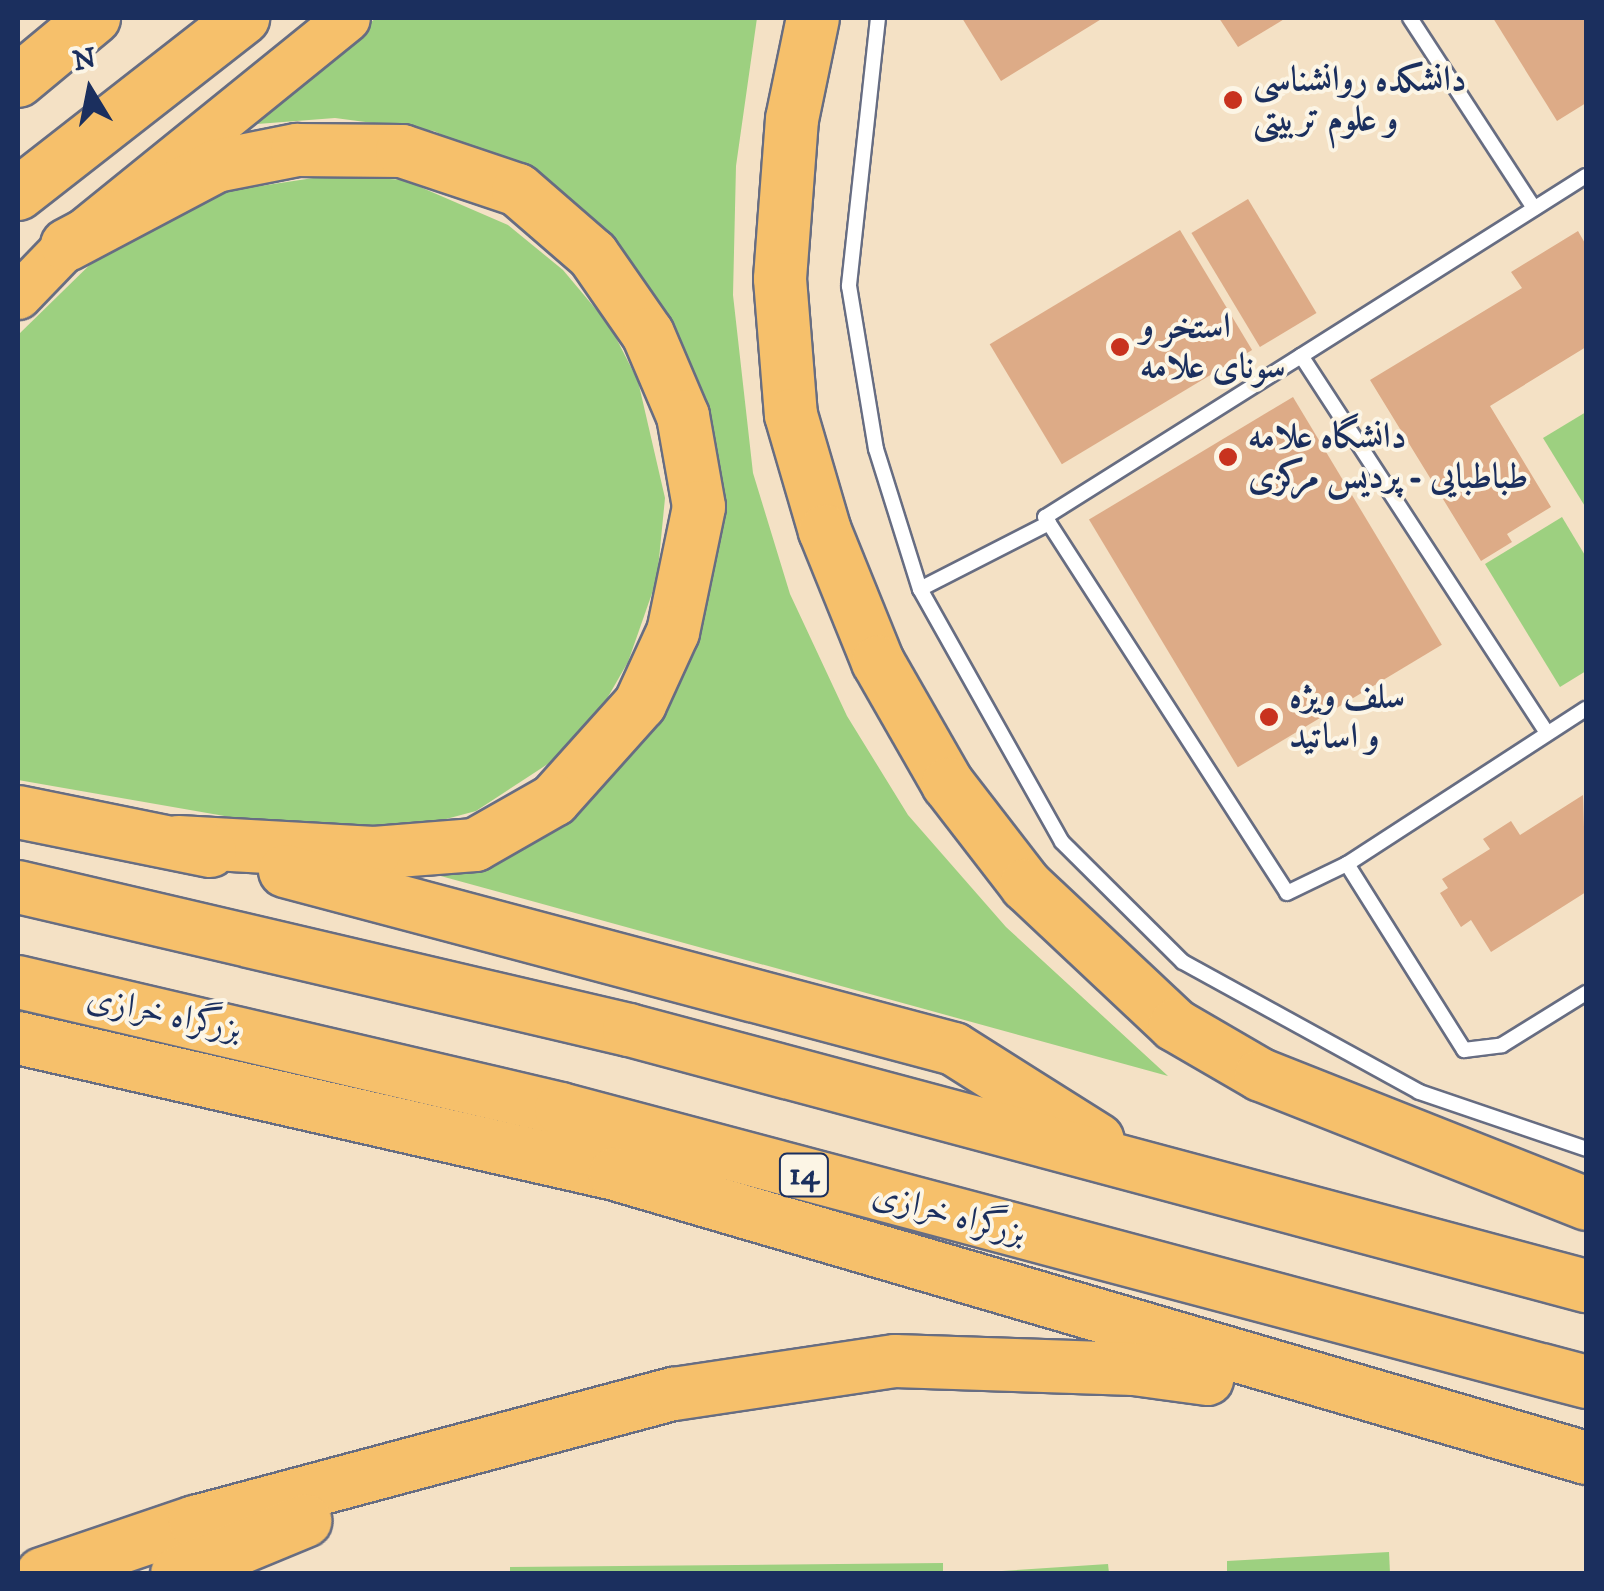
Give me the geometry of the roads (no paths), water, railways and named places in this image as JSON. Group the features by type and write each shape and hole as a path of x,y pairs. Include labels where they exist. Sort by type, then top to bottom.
{"highway":[{"path":"18,81 94,18"},
{"path":"18,194 243,18"},
{"path":"813,18 792,119 780,280 792,414 825,531 878,662 948,784 1026,885 1175,1025 1260,1075 1586,1204"},
{"path":"67,245 216,166 297,150 402,151 518,190 593,255 648,334 683,416 698,507 673,632 640,704 554,800 475,845 374,853 178,842"},
{"path":"18,812 178,842 954,1049 1146,1170"},
{"path":"18,887 629,1030 1586,1286"},
{"name":"بزرگراه خرازی","path":"18,982 561,1109 1586,1382"},
{"path":"18,1038 615,1174 1586,1458"},
{"path":"42,1574 195,1522 525,1431 674,1394 895,1361 1134,1368 1408,1407"},
{"path":"176,1574 525,1431"}],"main road":[{"path":"18,296 67,245 347,18"}],"lane":[{"path":"878,18 849,286 876,450 920,589 1062,842 1183,962 1419,1092 1586,1150"},
{"path":"1410,18 1534,208"},
{"path":"1586,176 1045,517 1287,893 1347,864 1586,709"},
{"path":"1302,356 1548,733"},
{"path":"920,589 1049,523"},
{"path":"1347,864 1464,1050 1502,1045 1586,994"}],"place":[{"name":"دانشکده روانشناسی و علوم تربیتی","path":"1233,100"},
{"name":"استخر و سونای علامه","path":"1120,347"},
{"name":"دانشگاه علامه طباطبایی - پردیس مرکزی","path":"1228,457"},
{"name":"سلف ویژه و اساتید","path":"1269,717"}]}
